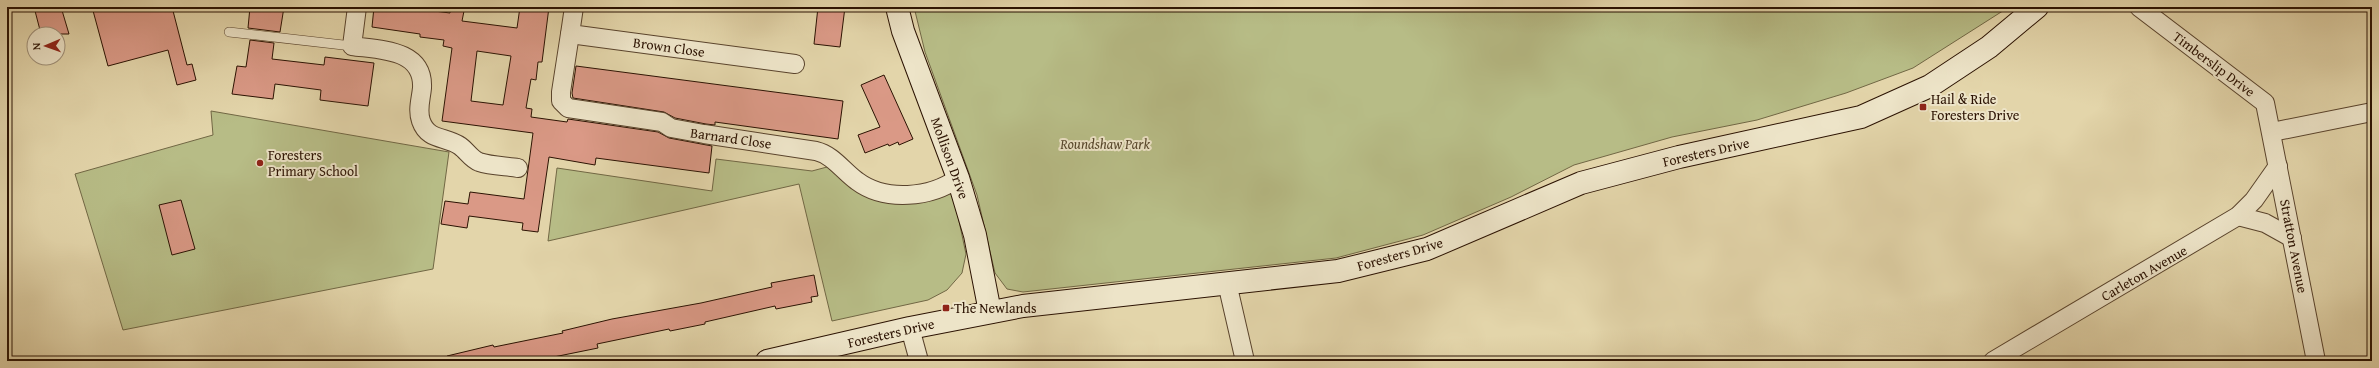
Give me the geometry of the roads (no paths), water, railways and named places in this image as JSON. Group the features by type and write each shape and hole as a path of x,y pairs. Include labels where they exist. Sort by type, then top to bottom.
{"main road":[{"name":"Mollison Drive","path":"897,7 903,31 958,178 975,235 990,312"},
{"name":"Foresters Drive","path":"773,360 910,328 990,312 1073,300 1338,271 1427,248 1581,183 1679,157 1861,117 1930,86 1989,47 2037,7"}],"street":[{"path":"357,7 352,46 394,52 412,60 420,72 422,79 419,108 421,121 433,136 460,146 477,161 518,168"},
{"path":"570,34 574,7"},
{"name":"Timberslip Drive","path":"2139,7 2265,103 2272,132"},
{"name":"Brown Close","path":"570,34 795,64"},
{"name":"Barnard Close","path":"570,34 561,92 561,101 568,108 662,122 671,128 704,134 816,151 831,158 866,187 888,194 901,195 930,191 950,184 958,178"},
{"path":"2272,132 2372,112"},
{"name":"Stratton Avenue","path":"2272,132 2316,361"},
{"name":"Carleton Avenue","path":"1993,361 2238,216 2254,200 2278,166"},
{"path":"2238,216 2265,223 2292,238"},
{"path":"1227,283 1245,361"},
{"path":"910,328 919,361"}],"lane":[{"path":"229,32 352,46"}],"place":[{"name":"Hail & Ride Foresters Drive","path":"1923,107"},
{"name":"Foresters Primary School","path":"260,163"},
{"name":"The Newlands","path":"946,308"}],"park label":[{"name":"Roundshaw Park","path":"1105,144"}]}
